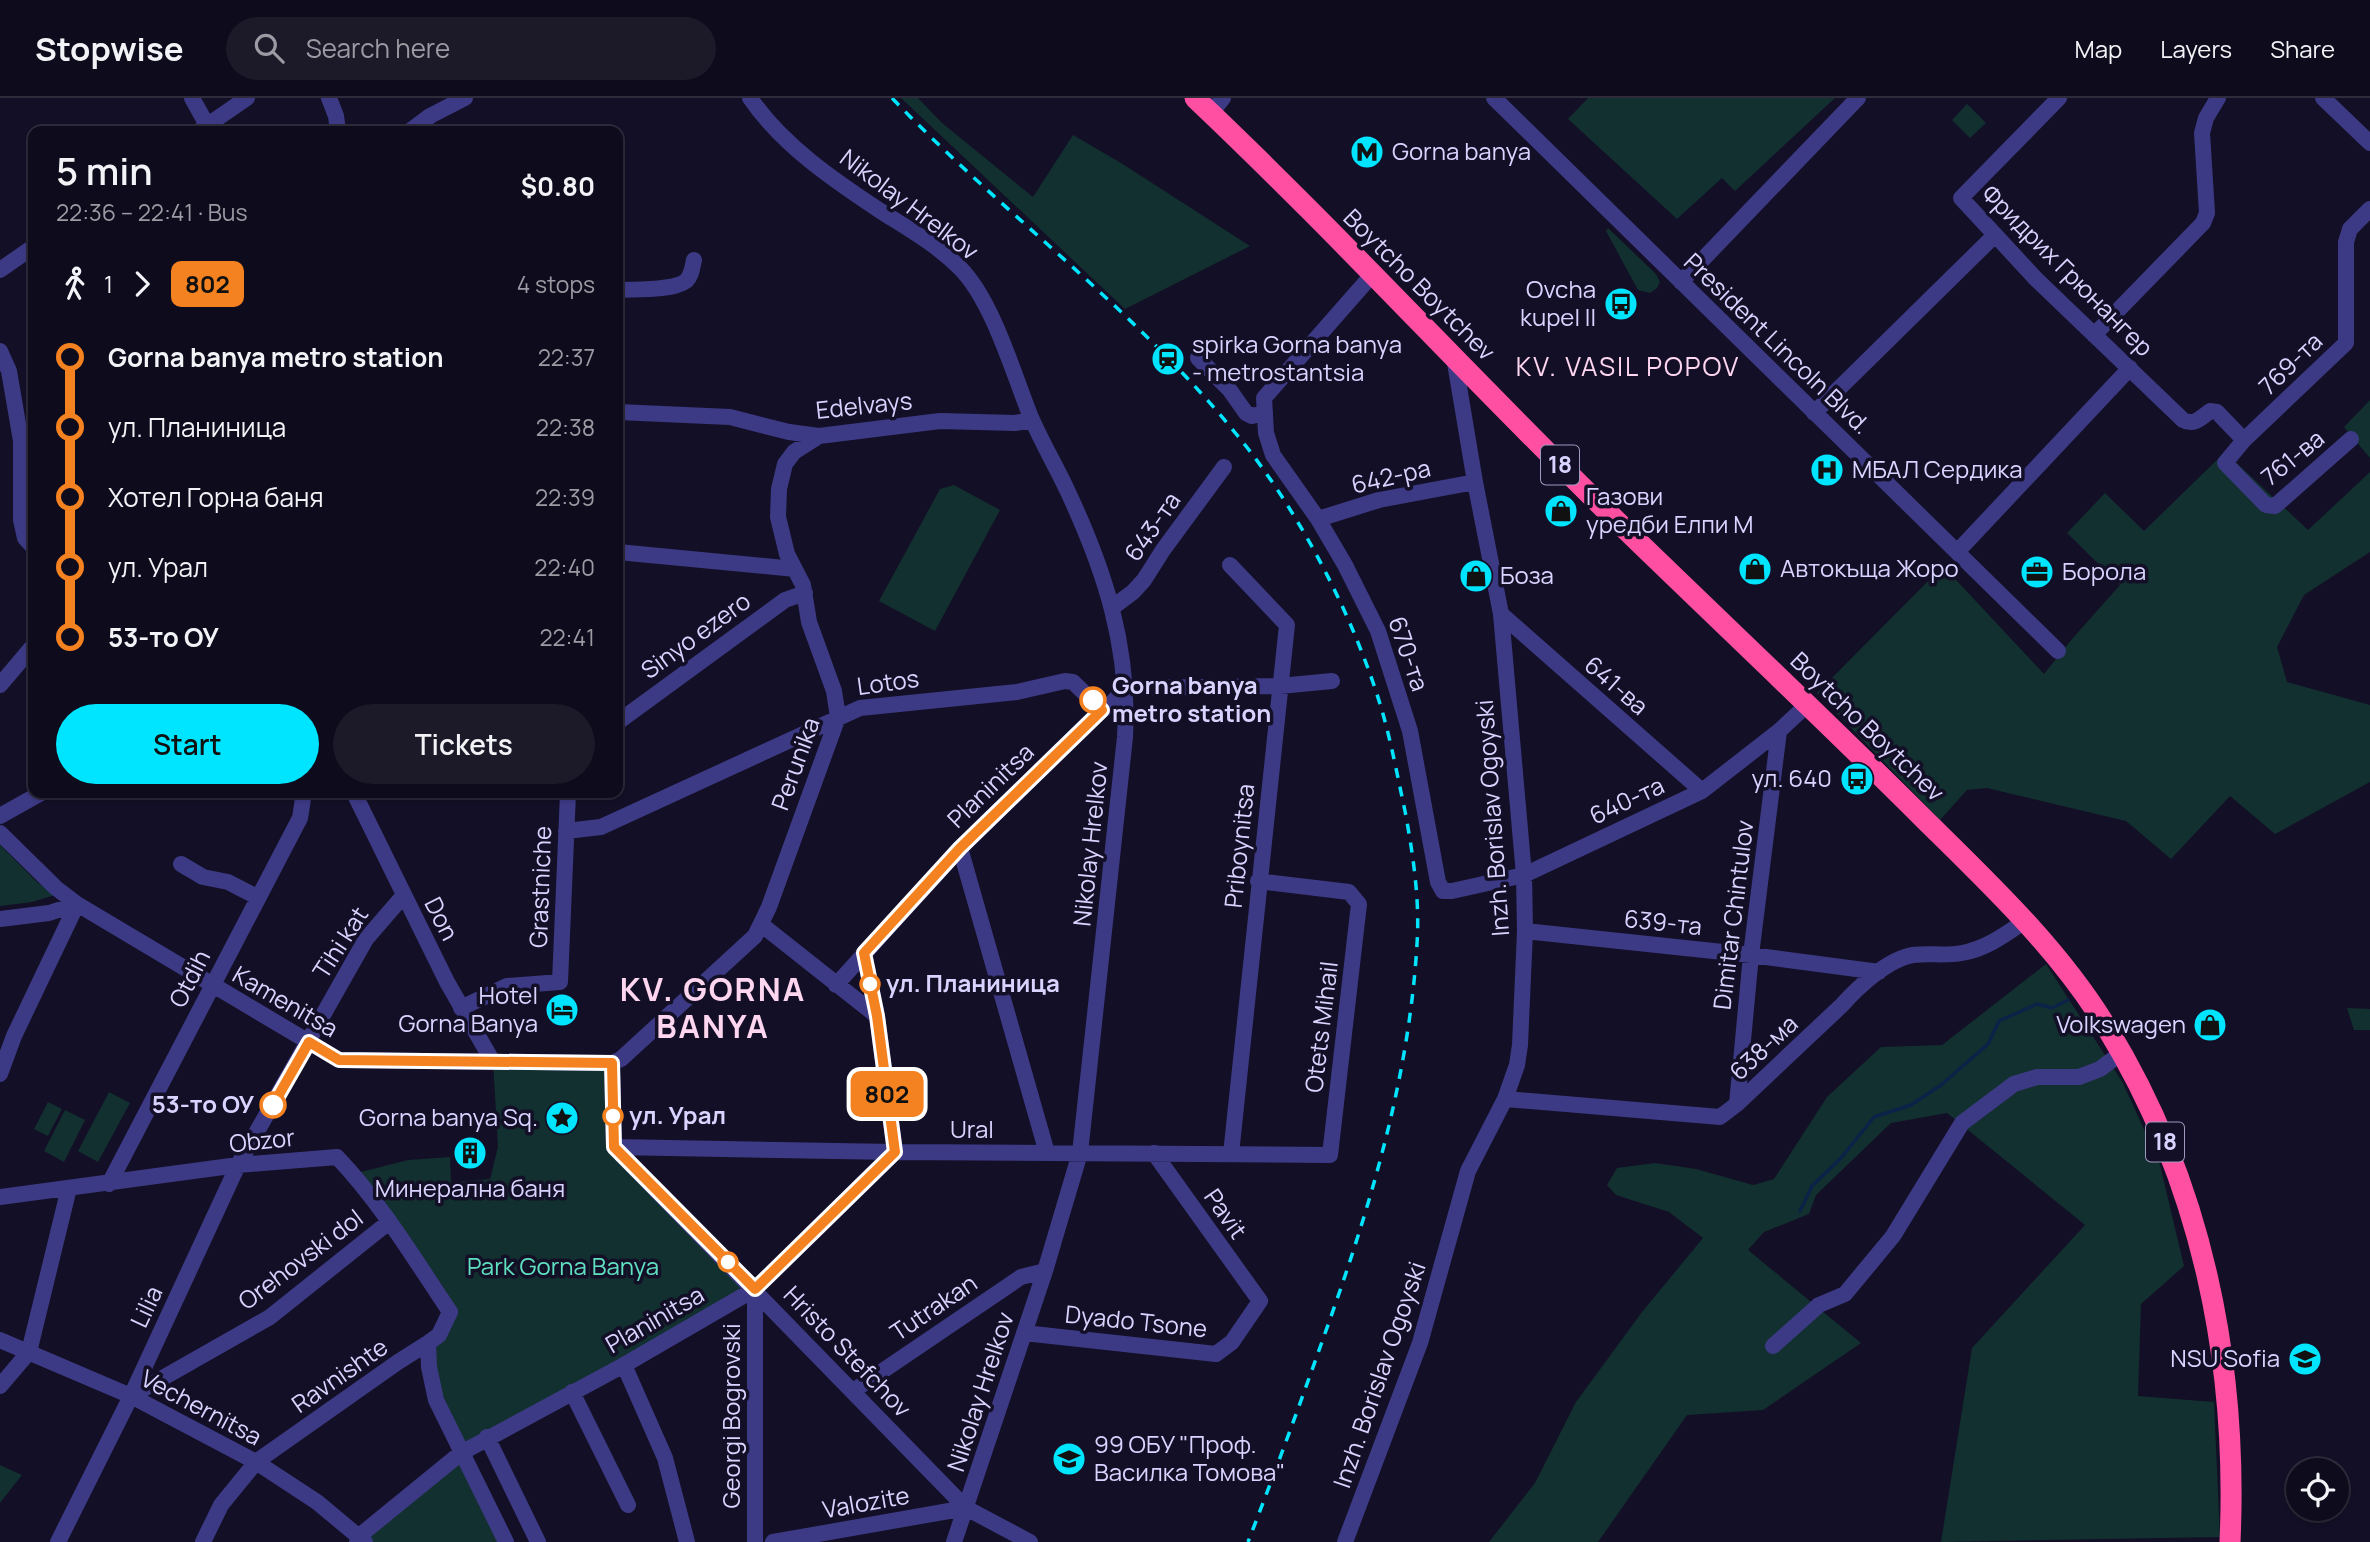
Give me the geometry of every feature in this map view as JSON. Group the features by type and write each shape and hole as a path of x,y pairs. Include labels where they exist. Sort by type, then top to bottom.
{"highway":[{"name":"Boytcho Boytchev","path":"1195,98 1217,105 1372,275 1586,491 1873,768 2025,921 2093,1008 2107,1028 2151,1109 2168,1149 2203,1258 2224,1361 2231,1444 2230,1542"}],"street":[{"path":"192,98 202,126"},
{"path":"206,126 247,98"},
{"path":"329,98 337,126"},
{"path":"417,126 465,98"},
{"name":"Nikolay Hrelkov","path":"750,98 781,136 855,194 935,246 969,278 987,308 1032,419 1096,557 1119,632 1125,688 1125,737 1080,1153 1045,1271 954,1542"},
{"name":"President Lincoln Blvd.","path":"1494,98 2058,651"},
{"path":"1681,282 1858,98"},
{"name":"Фридрих Грюнангер","path":"2059,98 1961,198 1994,236 2183,420 2194,423 2210,411 2217,412 2244,440"},
{"path":"2094,335 2203,223 2207,213 2202,133 2206,118 2218,98"},
{"path":"2323,98 2370,143"},
{"name":"769-та","path":"2244,440 2346,343 2345,253 2350,229 2370,209"},
{"path":"1814,413 1994,236"},
{"path":"0,270 28,250"},
{"path":"623,290 675,287 685,282 691,274 694,260"},
{"path":"1198,358 1229,389 1246,413 1252,416 1265,413 1264,398 1372,275"},
{"path":"0,351 9,371 27,437 21,520 28,541"},
{"name":"Inzh. Borislav Ogoyski","path":"1345,1542 1420,1343 1468,1171 1506,1099 1517,1065 1520,1045 1525,931 1524,875 1502,614 1475,482 1454,357"},
{"path":"1957,552 2130,368"},
{"name":"Edelvays","path":"623,412 730,417 789,432 819,436 940,421 1015,423 1032,419"},
{"name":"670-та","path":"1265,413 1266,433 1273,455 1318,519 1378,631 1410,732 1438,882 1443,891"},
{"name":"Perunika","path":"612,1063 621,1059 755,936 762,925 838,717 834,691 809,622 801,579 787,554 779,524 782,471 794,452 819,436"},
{"name":"761-ва","path":"2244,440 2228,459 2226,466 2266,505 2275,506 2351,439"},
{"name":"643-та","path":"1113,607 1144,580 1224,467"},
{"name":"642-ра","path":"1318,519 1379,500 1475,482"},
{"path":"623,552 794,569"},
{"name":"Priboynitsa","path":"1230,565 1287,625 1231,1154"},
{"name":"Sinyo ezero","path":"623,718 785,600 805,593"},
{"name":"641-ва","path":"1502,614 1702,791"},
{"path":"0,685 28,652"},
{"name":"Lotos","path":"566,831 601,827 851,711 872,706 1017,692 1073,681 1102,710"},
{"path":"1125,688 1280,686 1332,681"},
{"name":"Planinitsa","path":"836,985 960,848 1125,688"},
{"name":"640-та","path":"1443,891 1524,875 1702,791 1779,731 1807,705"},
{"name":"Dimitar Chintulov","path":"1737,1104 1751,955 1779,731"},
{"path":"0,816 32,798"},
{"name":"Otdih","path":"109,1184 300,818 302,798"},
{"name":"Don","path":"356,798 461,1008 493,1062"},
{"name":"Grastniche","path":"461,1008 508,986 560,982 568,798"},
{"name":"Kamenitsa","path":"0,833 55,888 77,904 339,1060 612,1063"},
{"path":"960,848 1047,1153"},
{"path":"181,864 203,877 228,881 257,897"},
{"name":"Otets Mihail","path":"1258,881 1349,891 1359,904 1330,1156"},
{"name":"Tihi kat","path":"238,1166 366,939 404,895"},
{"path":"0,919 49,913 77,904"},
{"path":"0,1074 14,1036 77,904"},
{"name":"638-ма","path":"1506,1099 1720,1117 1737,1104 1857,988 1878,972 1909,956 1961,954 1982,947 2000,939 2025,921"},
{"path":"762,925 877,1016"},
{"name":"639-та","path":"1525,931 1751,955 1878,972"},
{"path":"864,953 877,1016 895,1152"},
{"path":"1773,1346 1819,1305 1845,1294 1893,1236 1962,1123 2014,1084 2037,1077 2078,1077 2100,1069 2120,1054"},
{"path":"612,1063 614,1147"},
{"name":"Ural","path":"614,1147 1330,1156"},
{"name":"Hristo Stefchov","path":"614,1147 966,1508 1030,1542"},
{"name":"Planinitsa","path":"360,1540 461,1453 755,1289 895,1152"},
{"name":"Pavit","path":"1154,1153 1259,1301"},
{"name":"Obzor","path":"0,1197 238,1166 338,1157 389,1222 450,1312"},
{"name":"Lilia","path":"58,1542 131,1396 238,1166"},
{"path":"0,1386 29,1352 69,1188"},
{"name":"Orehovski dol","path":"131,1396 270,1317 389,1222"},
{"name":"Tutrakan","path":"853,1391 1021,1277 1045,1271"},
{"name":"Georgi Bogrovski","path":"755,1289 755,1542"},
{"name":"Dyado Tsone","path":"1024,1333 1216,1354 1232,1342 1259,1301"},
{"name":"Ravnishte","path":"203,1542 221,1505 256,1462 439,1335 450,1312"},
{"name":"Vechernitsa","path":"0,1340 131,1396 256,1462 317,1502 360,1540"},
{"path":"428,1343 429,1367 436,1400 506,1542"},
{"path":"624,1364 665,1458 687,1542"},
{"path":"572,1392 628,1505"},
{"path":"487,1437 538,1542"},
{"name":"Valozite","path":"773,1542 966,1508"}],"green space":[{"path":"901,98 918,98 942,123 1033,197 1073,135 1250,246 1125,309"},
{"path":"1588,98 1835,98 1735,191 1722,178 1677,219 1568,119"},
{"path":"1967,104 1986,123 1970,138 1952,120"},
{"path":"1608,228 1656,274 1660,282 1657,288 1650,293 1638,290 1606,231"},
{"path":"2370,400 2370,458 2344,427"},
{"path":"2225,452 2308,530 2370,472 2370,552 2304,595 2277,647 2287,682 2370,705 2370,782 2275,834 2230,796 2171,859 2126,821 1987,788 1967,790 1940,820 1817,693 1943,566 2044,674 2120,585 2067,533 2105,493 2144,531"},
{"path":"954,485 1000,510 935,631 879,601 940,489"},
{"path":"0,845 37,882 55,895 32,902 0,906"},
{"path":"2046,964 2123,1083 2160,1165 2184,1266 2141,1304 2138,1396 2214,1402 2220,1537 1941,1542 1972,1348 2085,1225 1947,1113 1891,1123 1816,1195 1809,1214 1764,1232 1748,1250 1861,1343 1763,1410 1687,1415 1598,1542 1489,1542 1535,1483 1576,1402 1642,1312 1703,1238 1669,1212 1616,1195 1607,1185 1617,1168 1655,1163 1696,1169 1753,1185 1774,1179 1827,1097 1881,1047 1942,1045"},
{"path":"2347,1008 2370,1009 2370,1030 2354,1030"},
{"name":"Park Gorna Banya","path":"493,1062 612,1063 614,1147 755,1289 461,1453 436,1400 428,1343 450,1312 353,1174 408,1160 450,1157 451,1182 490,1179 498,1147"},
{"path":"109,1092 130,1103 98,1162 78,1151"},
{"path":"48,1102 62,1109 48,1136 34,1129"},
{"path":"65,1110 85,1120 64,1162 44,1151"},
{"path":"461,1453 506,1542 365,1542"},
{"path":"0,1465 22,1475 0,1503"}],"waterway":[{"path":"1800,1211 1812,1186 1841,1158 1874,1117 1911,1105 1941,1085 1988,1044 1999,1021 2037,1004 2052,1008 2068,1000"}],"railway":[{"path":"892,98 978,182 1156,346 1237,435 1282,497 1323,567 1358,641 1389,738 1411,844 1418,911 1413,995 1405,1045 1384,1144 1356,1242 1305,1390 1248,1542"}],"bus line":[{"name":"802","path":"273,1105 309,1042 339,1060 612,1063 614,1147 755,1289 895,1152 877,1016 864,953 960,848 1102,710 1093,700"}],"place":[{"name":"Gorna banya","path":"1367,152"},
{"name":"Ovcha kupel II","path":"1621,304"},
{"name":"spirka Gorna banya - metrostantsia","path":"1168,359"},
{"name":"МБАЛ Сердика","path":"1827,470"},
{"name":"Газови уредби Елпи М","path":"1561,511"},
{"name":"Автокъща Жоро","path":"1755,569"},
{"name":"Борола","path":"2037,572"},
{"name":"Боза","path":"1476,576"},
{"name":"Gorna banya metro station","path":"1093,700"},
{"name":"ул. 640","path":"1857,779"},
{"name":"ул. Планиница","path":"870,984"},
{"name":"Hotel Gorna Banya","path":"562,1010"},
{"name":"Volkswagen","path":"2210,1025"},
{"name":"53-то ОУ","path":"273,1105"},
{"name":"ул. Урал","path":"613,1116"},
{"name":"Gorna banya Sq.","path":"562,1118"},
{"name":"Минерална баня","path":"470,1153"},
{"name":"NSU Sofia","path":"2305,1359"},
{"name":"99 ОБУ \"Проф. Василка Томова\"","path":"1069,1459"}],"district":[{"name":"KV. VASIL POPOV","path":"1628,367"},
{"name":"KV. GORNA BANYA","path":"713,1008"}]}
